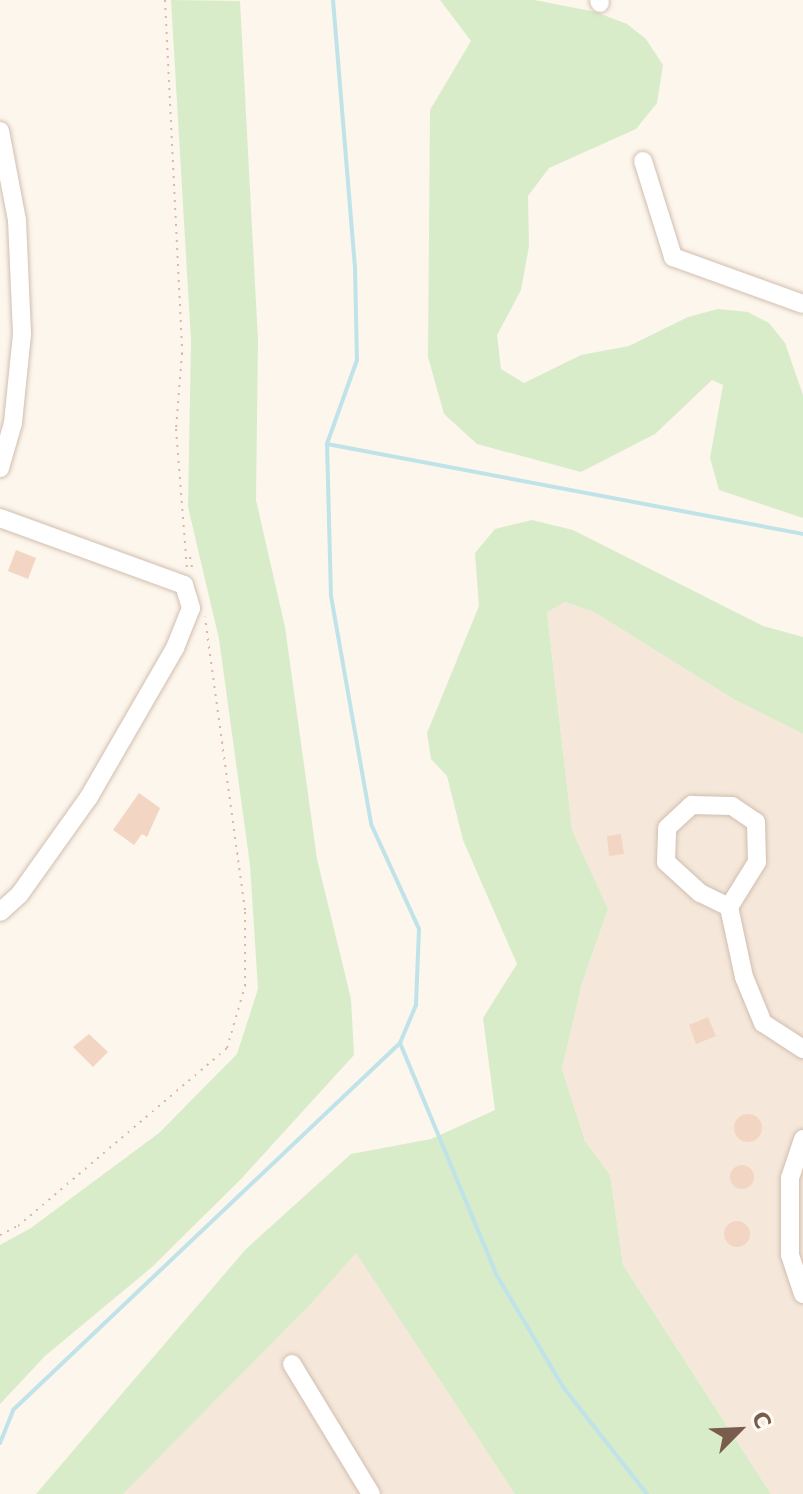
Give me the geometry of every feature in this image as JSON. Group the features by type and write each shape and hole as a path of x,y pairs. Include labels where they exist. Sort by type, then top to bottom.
{"street":[{"path":"0,131 22,334 13,423 0,468"},
{"path":"643,161 673,257 803,304"},
{"path":"0,518 189,579 191,608 175,648 89,797 19,895 0,912"},
{"path":"729,907 700,893 666,862 667,828 692,805 732,806 756,822 757,862 729,907 744,977 763,1023 803,1049"},
{"path":"803,1139 790,1178 790,1255 803,1294"},
{"path":"292,1364 371,1494"}],"path":[{"path":"165,0 182,353 176,429 190,557 189,579"},
{"path":"189,579 190,557"},
{"path":"0,1235 18,1226 227,1048 231,1038 245,986 245,910 201,603"}],"shaded area":[{"path":"565,602 594,612 735,700 803,734 803,1494 771,1494 623,1265 610,1175 585,1141 562,1069 582,983 608,909 572,830 547,611"},
{"path":"356,1252 515,1494 123,1494 309,1306"}],"green space":[{"path":"171,0 240,1 258,340 256,500 285,627 317,859 351,999 354,1055 241,1179 152,1267 45,1356 0,1404 0,1245 31,1228 159,1133 237,1054 258,989 250,865 219,639 188,507 191,341"},
{"path":"440,0 534,0 596,12 627,24 646,39 663,65 657,103 636,129 549,168 528,196 529,246 521,290 497,335 501,369 524,383 581,355 629,346 688,317 718,309 748,312 769,323 785,343 803,395 803,518 719,490 710,458 723,385 712,380 655,434 581,472 477,444 444,414 428,357 430,110 471,41"},
{"path":"532,520 573,530 763,626 803,637 803,734 735,700 594,612 565,602 547,612 572,830 608,909 582,983 562,1069 585,1141 610,1175 623,1265 771,1494 515,1494 356,1253 309,1306 123,1494 36,1494 246,1249 351,1154 431,1139 495,1110 483,1018 517,964 463,840 447,776 431,759 427,733 479,606 475,553 495,529"}],"building":[{"path":"16,550 36,558 28,579 8,571"},
{"path":"139,793 160,808 147,837 142,834 134,845 113,830"},
{"path":"621,834 624,854 609,856 607,836"},
{"path":"708,1017 716,1036 696,1044 689,1025"},
{"path":"89,1034 108,1052 93,1067 73,1047"},
{"path":"748,1114 758,1118 762,1128 758,1138 748,1142 738,1138 734,1128 738,1118"},
{"path":"742,1165 751,1168 754,1177 751,1186 742,1189 733,1186 730,1177 733,1168"},
{"path":"737,1221 746,1225 750,1234 746,1243 737,1247 728,1243 724,1234 728,1225"}],"waterway":[{"path":"333,0 355,267 357,360 327,444 331,596 371,824 419,929 416,1005 400,1043 496,1274 563,1387 647,1494"},
{"path":"327,444 803,534"},
{"path":"0,1443 13,1410 400,1043"}]}
